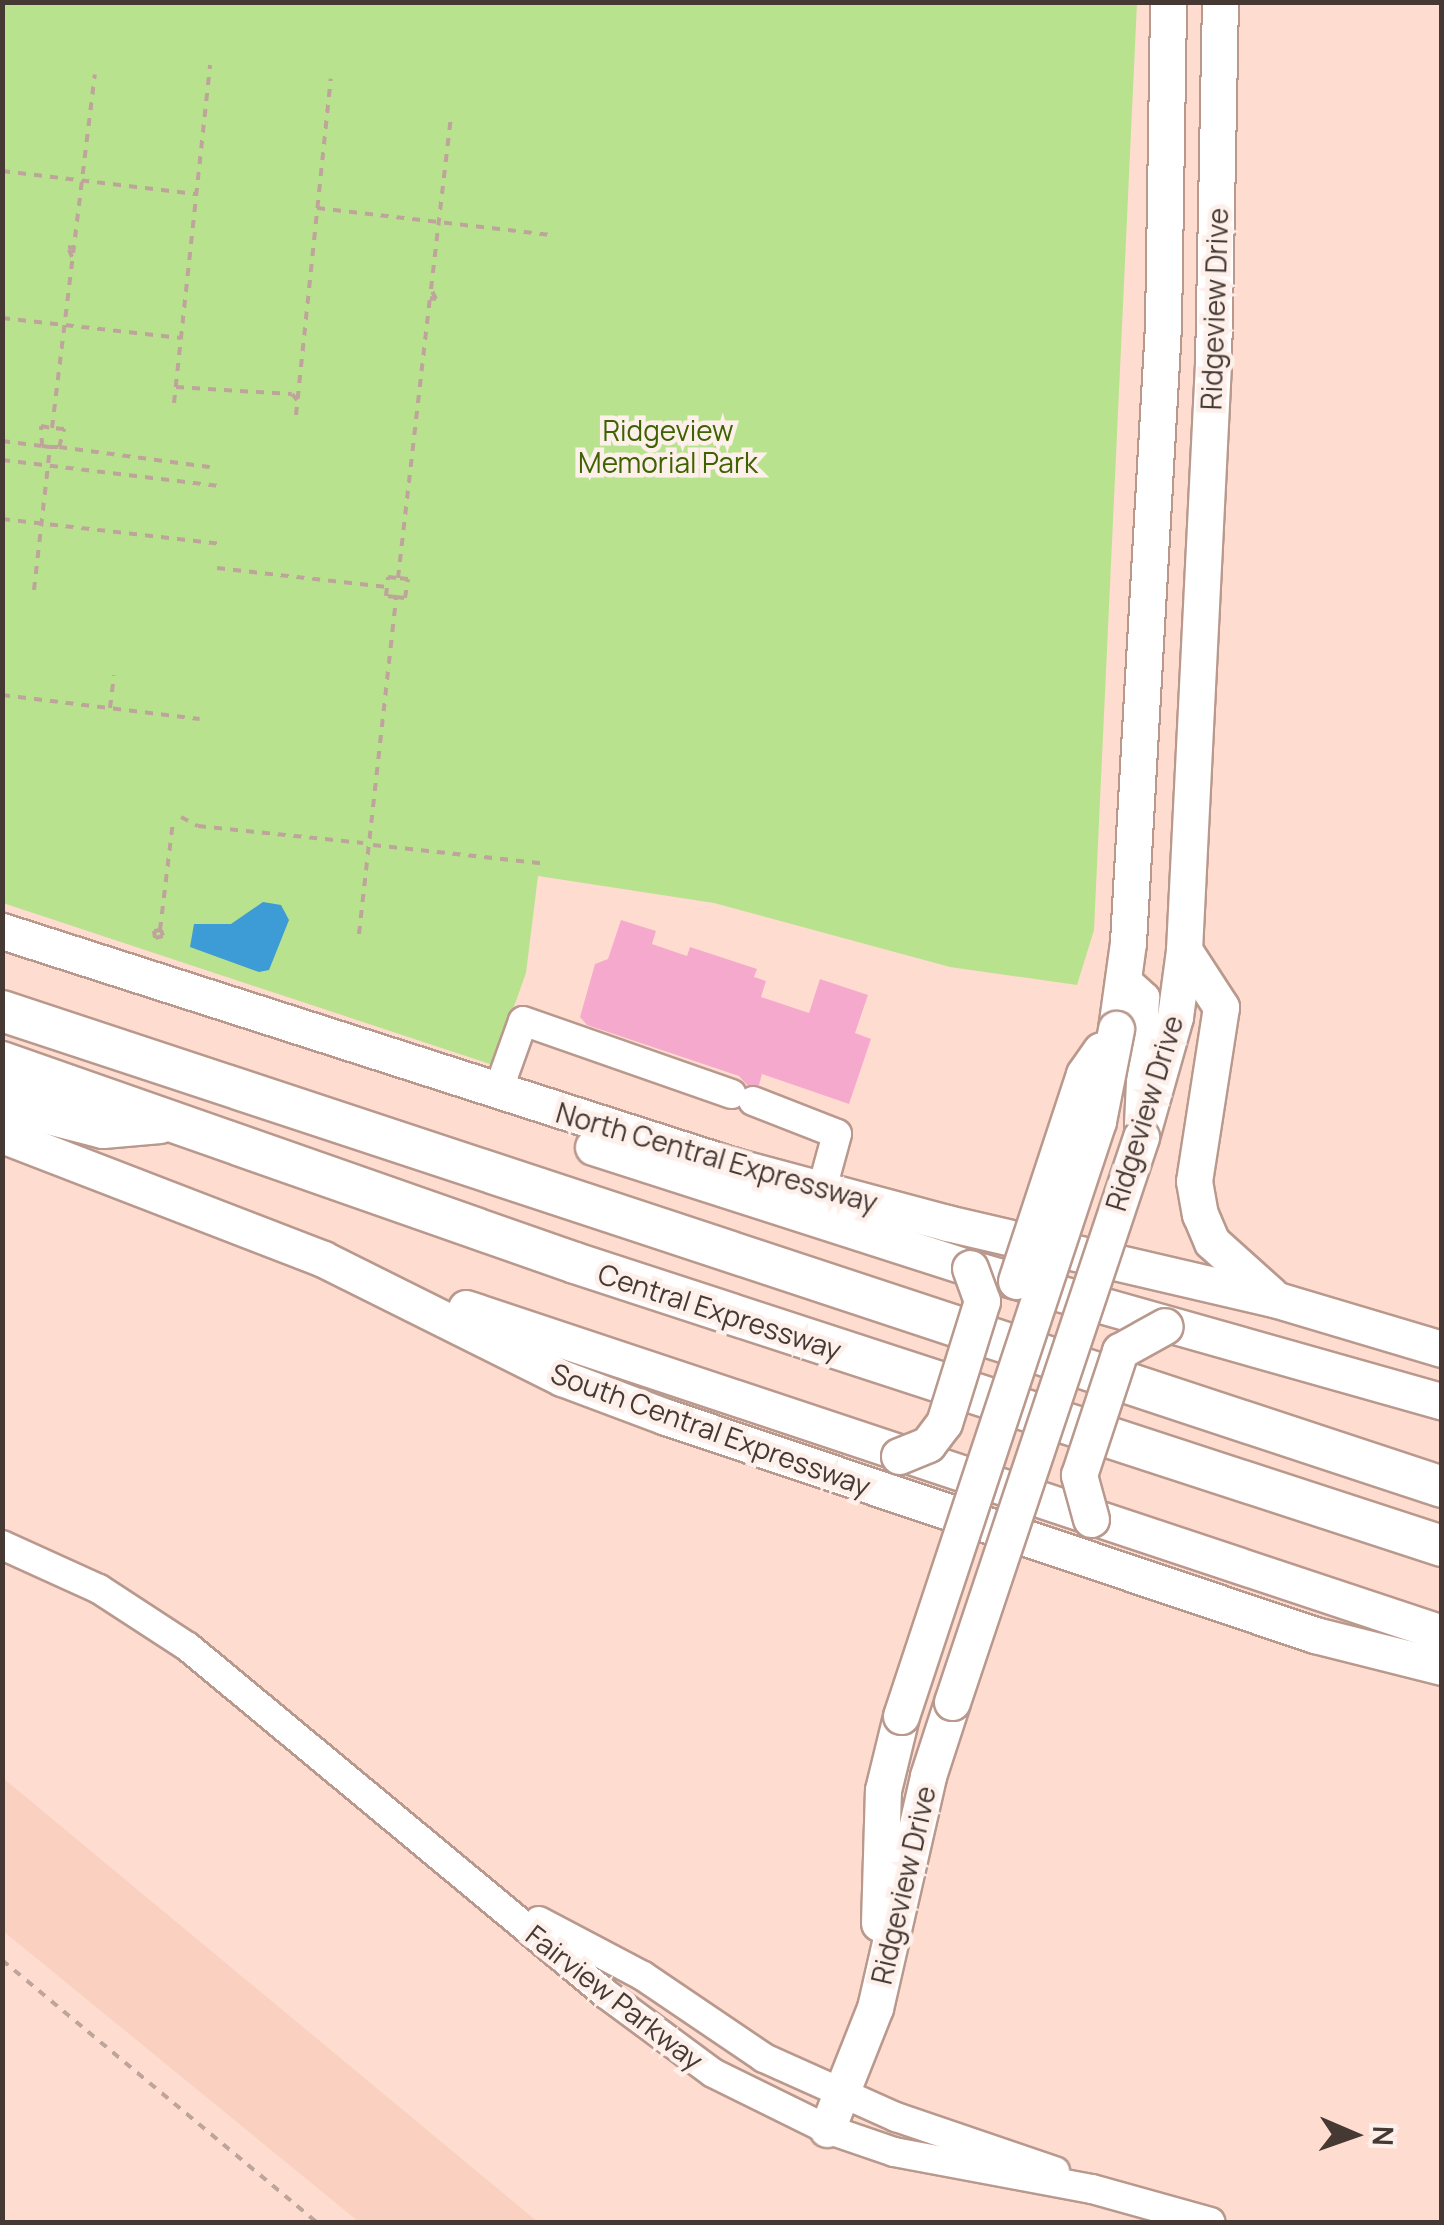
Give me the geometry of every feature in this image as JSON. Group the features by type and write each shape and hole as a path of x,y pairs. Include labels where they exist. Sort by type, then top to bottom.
{"highway":[{"name":"Central Expressway","path":"2,1011 1442,1487"},
{"name":"Central Expressway","path":"2,1062 574,1263 1442,1546"},
{"path":"2,1102 103,1128 173,1122"}],"main road":[{"name":"Ridgeview Drive","path":"875,2008 883,1790 901,1716 976,1482 1029,1285 1098,1121 1116,1029 1123,977 1164,326 1168,2"},
{"name":"Ridgeview Drive","path":"828,2128 875,2008 928,1776 1140,1137 1175,1017 1184,950 1202,608 1220,2"},
{"path":"1148,605 1202,608"},
{"name":"North Central Expressway","path":"2,931 498,1091 822,1189 1274,1298 1442,1349"},
{"path":"1184,950 1220,1007 1221,1038 1195,1167 1200,1214 1212,1242 1274,1298"},
{"path":"200,996 278,1035 725,1191 1166,1326 1442,1402"},
{"name":"South Central Expressway","path":"2,1135 323,1259 562,1378 666,1417 1278,1624 1442,1667"},
{"path":"323,1259 976,1482 1442,1633"},
{"path":"899,1456 928,1444 944,1423 982,1301 970,1268"},
{"path":"1091,1518 1079,1475 1120,1351 1166,1326"}],"street":[{"path":"1123,977 1146,996 1136,1094 1140,1137"},
{"path":"498,1091 523,1021 837,1134 822,1189"},
{"name":"Fairview Parkway","path":"2,1545 99,1589 188,1646 678,2050 828,2128 942,2165 1152,2203"},
{"name":"Fairview Parkway","path":"487,1894 643,1976 754,2053 841,2095 1210,2222"}],"path":[{"path":"174,402 210,65"},
{"path":"52,428 73,258 67,257 74,248 95,74"},
{"path":"296,415 331,79"},
{"path":"398,578 430,298 436,299 450,115"},
{"path":"2,171 197,194"},
{"path":"317,208 552,235"},
{"path":"2,318 182,338"},
{"path":"176,387 292,394 297,400"},
{"path":"42,446 41,426 64,429 60,448"},
{"path":"2,441 217,468"},
{"path":"34,590 50,446"},
{"path":"2,460 222,486"},
{"path":"2,518 220,544"},
{"path":"217,568 387,587"},
{"path":"388,577 408,579 405,598 386,596 387,587 388,577"},
{"path":"359,934 396,597"},
{"path":"110,708 114,675"},
{"path":"2,695 200,719"},
{"path":"181,817 198,826 548,864"},
{"path":"160,930 173,820"},
{"path":"2,1960 317,2222"}],"shaded area":[{"path":"3,1778 538,2222 359,2222 3,1931"}],"green space":[{"name":"Ridgeview Memorial Park","path":"3,3 1137,3 1094,930 1077,985 950,967 714,903 538,876 526,973 493,1065 3,903"}],"water":[{"path":"263,902 281,905 289,920 269,970 259,972 190,947 194,924 231,924"}],"building":[{"path":"621,920 656,931 652,944 687,956 690,947 757,969 754,977 766,981 761,997 809,1013 820,979 868,995 855,1033 871,1039 849,1104 762,1074 759,1085 747,1085 739,1076 587,1025 580,1017 595,964 608,959"}]}
